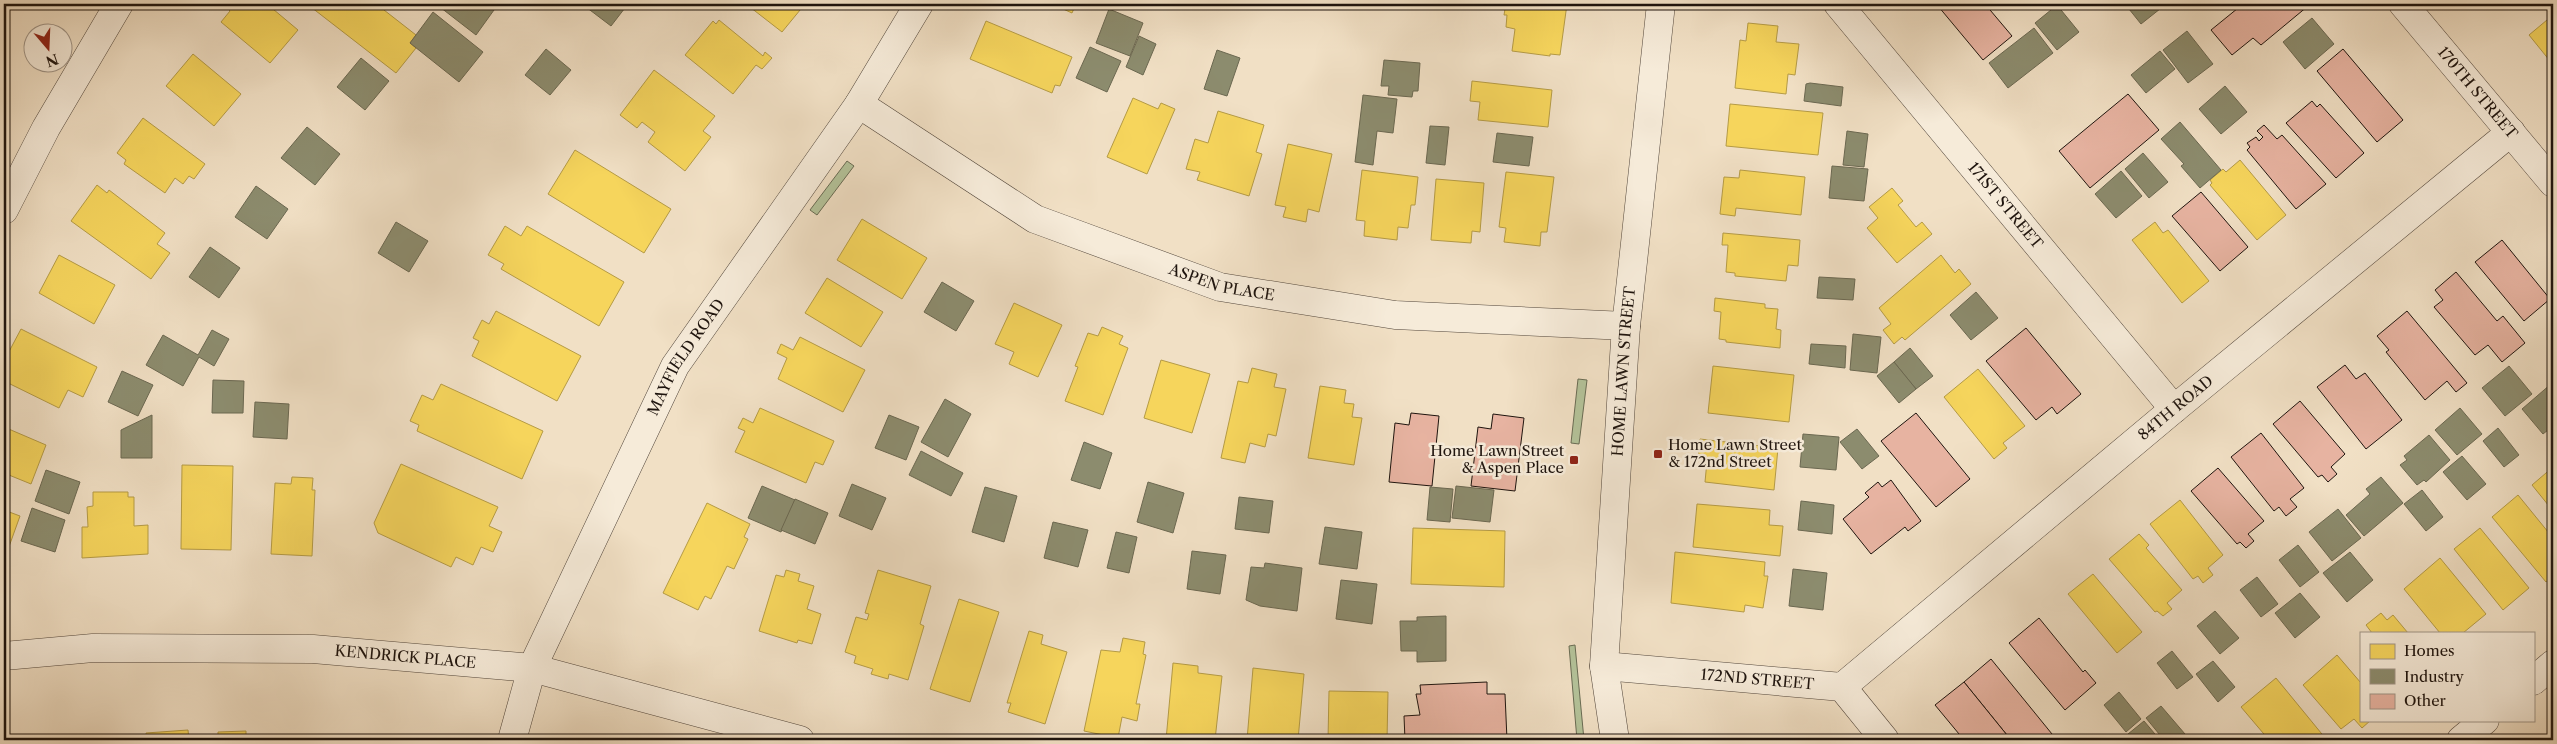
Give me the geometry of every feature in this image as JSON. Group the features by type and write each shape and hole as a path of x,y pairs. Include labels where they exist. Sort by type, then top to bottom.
{"street":[{"path":"4,210 46,128 119,4"},
{"name":"MAYFIELD ROAD","path":"512,740 532,668 675,366 859,104 919,4"},
{"name":"HOME LAWN STREET","path":"1615,740 1604,666 1626,326 1661,4"},
{"name":"171ST STREET","path":"1838,4 2174,409"},
{"name":"170TH STREET","path":"2403,4 2553,183"},
{"name":"ASPEN PLACE","path":"859,104 1035,219 1220,287 1395,315 1626,326"},
{"name":"84TH ROAD","path":"1842,687 2174,409 2511,132"},
{"name":"KENDRICK PLACE","path":"4,656 93,648 313,649 532,668 800,740"},
{"path":"2534,680 2553,664"},
{"name":"172ND STREET","path":"1604,666 1842,687"},
{"path":"1842,687 1885,740"},
{"path":"2461,740 2484,722"}],"green space":[{"path":"847,161 854,166 817,215 810,210"},
{"path":"1578,379 1587,380 1579,444 1571,443"},
{"path":"1575,645 1584,740 1577,740 1569,646"}],"building: Homes":[{"path":"233,4 267,4 298,30 270,63 221,22"},
{"path":"307,4 383,4 387,6 384,10 416,35 410,43 416,48 396,73"},
{"path":"746,4 805,4 782,32"},
{"path":"1052,4 1076,4 1072,13"},
{"path":"1494,4 1567,4 1560,55 1550,54 1550,56 1512,51 1515,29 1506,27 1507,15 1504,15 1505,9 1493,8"},
{"path":"2553,15 2553,59 2550,61 2529,35"},
{"path":"719,20 763,56 765,52 772,58 762,69 756,65 733,94 685,55 713,21 716,24"},
{"path":"986,21 1072,57 1060,86 1055,85 1052,93 970,59"},
{"path":"1748,23 1778,26 1776,42 1799,44 1795,75 1788,74 1786,94 1735,88 1740,40 1746,41"},
{"path":"193,54 241,94 214,126 166,86"},
{"path":"654,70 715,116 703,131 711,137 685,171 648,142 655,132 642,122 637,128 620,115"},
{"path":"1472,81 1552,90 1548,127 1478,120 1480,102 1470,101"},
{"path":"1133,98 1158,109 1161,103 1175,109 1147,174 1107,157"},
{"path":"1730,104 1823,113 1818,155 1726,146"},
{"path":"1218,111 1264,125 1256,152 1262,154 1249,196 1197,180 1200,172 1186,169 1195,139 1208,143"},
{"path":"143,118 205,164 194,179 189,176 183,184 175,178 165,193 124,164 126,160 117,153"},
{"path":"1288,144 1332,154 1319,212 1308,209 1306,222 1283,217 1286,207 1275,205"},
{"path":"575,150 671,209 644,253 548,194"},
{"path":"2240,160 2286,215 2257,240 2210,185 2212,183 2210,180 2223,169 2226,172"},
{"path":"1362,170 1418,177 1415,205 1411,205 1408,228 1398,227 1397,240 1364,236 1365,221 1356,220"},
{"path":"1740,170 1805,177 1801,215 1736,208 1735,216 1720,214 1724,177 1739,178"},
{"path":"1506,172 1554,177 1547,232 1541,232 1540,246 1504,242 1506,228 1499,227"},
{"path":"1436,179 1484,183 1480,232 1472,231 1471,243 1431,240"},
{"path":"97,185 107,193 109,190 165,233 157,244 170,253 151,279 71,221"},
{"path":"1892,188 1903,201 1898,205 1916,227 1922,222 1932,234 1897,263 1867,228 1878,218 1869,207"},
{"path":"862,219 927,258 902,299 837,260"},
{"path":"2155,222 2163,233 2168,230 2209,281 2182,303 2132,240"},
{"path":"505,226 521,236 527,226 624,282 599,326 501,269 504,264 488,255"},
{"path":"1723,233 1800,240 1798,266 1788,265 1786,281 1735,276 1735,273 1726,272 1728,245 1722,245"},
{"path":"59,255 115,285 94,324 39,293"},
{"path":"1941,255 1955,273 1959,269 1971,284 1905,340 1902,337 1894,344 1883,330 1891,324 1879,308"},
{"path":"827,278 883,312 861,347 805,313"},
{"path":"1715,298 1765,304 1765,308 1778,309 1776,329 1781,330 1780,348 1726,342 1726,340 1719,339 1721,312 1714,311"},
{"path":"1014,303 1062,325 1038,377 1009,364 1014,352 995,344"},
{"path":"496,311 581,356 557,401 472,356 479,341 473,338 482,320 489,324"},
{"path":"1102,327 1123,336 1119,344 1128,348 1103,415 1065,401 1078,367 1075,366 1088,333 1098,336"},
{"path":"21,329 97,367 83,397 68,390 59,408 4,381 4,361"},
{"path":"800,337 865,370 843,412 778,379 787,358 777,353 781,344 793,350"},
{"path":"1161,360 1210,374 1192,433 1144,418"},
{"path":"1713,366 1794,375 1789,422 1708,413"},
{"path":"1252,368 1277,374 1274,387 1286,389 1276,436 1268,434 1265,447 1250,443 1245,463 1221,458 1238,381 1248,383"},
{"path":"1978,369 2025,426 2003,443 2007,448 1994,459 1944,397"},
{"path":"441,384 543,431 522,479 417,431 419,425 410,421 422,395 433,400"},
{"path":"1320,386 1346,390 1344,403 1354,404 1352,417 1362,418 1354,465 1308,458"},
{"path":"760,408 834,441 823,465 815,462 806,483 735,452 745,431 738,428 743,418 753,423"},
{"path":"4,427 46,445 31,484 4,473"},
{"path":"1700,439 1778,448 1774,490 1705,482 1707,461 1698,460"},
{"path":"401,464 498,507 489,526 502,532 493,552 481,547 473,565 456,557 451,567 378,533 374,523"},
{"path":"182,465 233,466 231,550 181,549"},
{"path":"2553,467 2553,511 2532,485"},
{"path":"292,477 313,478 312,490 315,490 312,556 271,554 275,483 291,484"},
{"path":"93,492 128,492 128,497 134,497 134,526 148,525 148,554 82,558 82,527 88,527 87,507 93,506"},
{"path":"2518,495 2553,538 2553,577 2546,582 2492,517"},
{"path":"2180,500 2223,555 2208,568 2213,575 2203,583 2198,576 2193,579 2150,524"},
{"path":"707,503 750,524 744,537 748,539 734,569 727,566 711,599 705,596 698,610 663,593"},
{"path":"1697,504 1770,510 1769,525 1783,526 1780,556 1693,547"},
{"path":"4,510 20,516 6,555 4,555"},
{"path":"1413,528 1505,531 1504,587 1411,584"},
{"path":"2480,528 2529,588 2503,610 2454,549"},
{"path":"2139,534 2149,545 2146,548 2182,590 2167,603 2172,609 2163,616 2157,611 2155,612 2109,559"},
{"path":"1675,552 1765,562 1764,576 1768,576 1763,608 1745,605 1744,612 1671,603"},
{"path":"2440,558 2486,614 2464,632 2439,632 2404,589"},
{"path":"786,570 800,574 798,581 814,586 807,609 821,614 812,644 798,640 797,643 759,631 776,575 784,577"},
{"path":"878,570 931,586 920,624 924,626 908,680 889,674 888,679 871,674 873,669 854,663 856,656 845,652 856,617 867,620 869,614 865,613"},
{"path":"2093,574 2142,632 2117,653 2068,594"},
{"path":"959,599 999,612 970,702 930,689"},
{"path":"2381,613 2387,620 2393,615 2407,632 2371,632 2366,625"},
{"path":"1029,631 1043,635 1041,644 1067,652 1045,724 1008,712 1011,703 1007,703"},
{"path":"1123,638 1145,642 1143,654 1146,655 1136,704 1140,704 1137,721 1122,717 1118,738 1084,731 1101,650 1120,652"},
{"path":"2337,655 2360,682 2360,722 2369,722 2362,728 2354,719 2341,729 2303,685"},
{"path":"1173,663 1198,666 1198,673 1222,676 1215,740 1166,740"},
{"path":"1253,668 1304,674 1298,740 1247,740"},
{"path":"2276,678 2325,740 2269,740 2241,707"},
{"path":"1329,691 1388,692 1387,740 1328,740"},
{"path":"188,730 189,740 147,740 146,733"},
{"path":"246,731 246,739 259,738 259,740 218,740 218,732"},
{"path":"331,735 388,740 331,740"}],"building: Industry":[{"path":"436,4 486,4 494,10 476,35"},
{"path":"582,4 628,4 611,26"},
{"path":"2125,4 2164,4 2165,5 2141,24"},
{"path":"2057,5 2079,32 2057,50 2035,23"},
{"path":"1109,9 1143,23 1130,56 1096,43"},
{"path":"433,12 483,52 459,82 410,43"},
{"path":"2312,18 2334,44 2305,69 2283,42"},
{"path":"2034,28 2053,53 2008,88 1989,63"},
{"path":"2187,31 2213,64 2188,83 2163,50"},
{"path":"1139,36 1156,44 1143,75 1126,67"},
{"path":"1090,47 1121,61 1107,92 1076,78"},
{"path":"546,49 571,70 550,95 525,75"},
{"path":"1217,50 1240,58 1227,96 1204,89"},
{"path":"2160,51 2175,69 2146,93 2131,75"},
{"path":"361,58 389,81 365,110 337,87"},
{"path":"1384,60 1420,63 1418,91 1413,91 1412,97 1388,95 1389,86 1381,86"},
{"path":"1806,84 1843,87 1841,106 1804,101"},
{"path":"2225,86 2247,112 2221,134 2199,109"},
{"path":"1363,95 1397,99 1393,133 1377,131 1373,165 1355,162"},
{"path":"2180,122 2221,170 2200,188 2181,166 2184,164 2161,139"},
{"path":"1430,126 1449,127 1445,165 1426,163"},
{"path":"307,127 340,154 315,185 281,158"},
{"path":"1847,131 1868,134 1864,167 1843,165"},
{"path":"1497,133 1533,137 1529,166 1493,162"},
{"path":"2143,153 2168,182 2149,198 2125,169"},
{"path":"1832,166 1868,169 1864,201 1829,198"},
{"path":"2121,171 2142,196 2116,218 2095,194"},
{"path":"256,186 288,209 267,239 235,217"},
{"path":"396,222 428,241 409,272 378,253"},
{"path":"210,247 240,268 219,298 189,277"},
{"path":"1819,277 1855,279 1853,300 1817,298"},
{"path":"942,282 974,301 956,331 924,312"},
{"path":"1976,292 1998,318 1971,340 1950,315"},
{"path":"212,330 229,339 214,366 199,357 183,386 146,365 163,335 198,355"},
{"path":"1853,334 1881,337 1877,373 1850,370"},
{"path":"1811,344 1846,346 1845,368 1809,364"},
{"path":"1910,348 1933,376 1916,389 1894,362"},
{"path":"1894,362 1916,389 1899,403 1877,376"},
{"path":"2509,366 2532,394 2505,416 2482,388"},
{"path":"122,371 153,385 138,416 108,402"},
{"path":"213,380 244,381 243,413 212,413"},
{"path":"2551,384 2553,387 2553,426 2543,434 2522,409"},
{"path":"945,399 971,414 948,457 921,442"},
{"path":"255,402 289,404 287,439 253,437"},
{"path":"2460,408 2482,434 2457,455 2435,430"},
{"path":"152,415 152,458 121,458 121,430"},
{"path":"889,415 919,427 906,460 875,448"},
{"path":"2498,428 2519,455 2504,467 2483,441"},
{"path":"1857,429 1879,456 1862,469 1840,442"},
{"path":"1803,434 1839,437 1836,470 1800,467"},
{"path":"2429,435 2450,460 2426,482 2424,480 2417,485 2400,465 2407,460 2404,456"},
{"path":"1084,442 1112,453 1100,489 1071,480"},
{"path":"921,451 963,473 951,496 909,475"},
{"path":"2462,456 2486,484 2467,500 2443,472"},
{"path":"46,470 80,482 69,514 35,501"},
{"path":"2381,477 2403,503 2364,536 2346,515 2370,494 2366,489"},
{"path":"1148,482 1184,493 1173,533 1137,522"},
{"path":"852,484 886,498 872,530 839,516"},
{"path":"762,486 795,500 781,532 748,518"},
{"path":"1456,486 1494,490 1490,522 1452,518"},
{"path":"985,487 1017,496 1004,542 972,532"},
{"path":"1430,487 1453,489 1450,522 1427,520"},
{"path":"2422,490 2443,517 2426,531 2404,504"},
{"path":"1239,497 1273,501 1269,533 1235,529"},
{"path":"795,499 828,513 815,544 781,530"},
{"path":"1801,501 1834,505 1832,534 1798,530"},
{"path":"32,508 65,520 55,552 21,541"},
{"path":"2338,509 2361,538 2332,561 2309,532"},
{"path":"1053,522 1088,530 1078,567 1044,558"},
{"path":"1325,527 1362,532 1357,569 1319,564"},
{"path":"1116,532 1137,537 1129,573 1107,568"},
{"path":"2298,545 2319,572 2300,587 2279,560"},
{"path":"1192,551 1226,555 1220,594 1187,589"},
{"path":"2350,552 2373,580 2347,602 2323,573"},
{"path":"1265,563 1302,568 1297,611 1260,606 1246,600 1251,567 1264,568"},
{"path":"1793,569 1827,573 1823,610 1789,606"},
{"path":"2257,577 2278,604 2261,617 2240,590"},
{"path":"1341,580 1377,584 1372,624 1336,619"},
{"path":"2300,593 2320,617 2295,638 2275,613"},
{"path":"2215,611 2239,638 2220,654 2197,626"},
{"path":"1446,616 1446,661 1417,662 1417,651 1401,651 1400,621 1417,621 1417,617"},
{"path":"2172,651 2193,677 2177,689 2157,663"},
{"path":"2213,661 2235,687 2218,702 2196,674"},
{"path":"2119,692 2141,719 2126,732 2104,705"},
{"path":"2161,706 2185,734 2178,740 2164,740 2146,718"},
{"path":"2144,721 2160,740 2133,740 2128,734"}],"building: Other":[{"path":"1941,4 1985,4 2012,36 1983,60 1938,6"},
{"path":"2243,4 2306,4 2308,6 2261,45 2253,38 2232,55 2211,30"},
{"path":"2343,49 2403,120 2377,142 2317,71"},
{"path":"2128,94 2159,130 2090,188 2059,151"},
{"path":"2312,101 2317,107 2320,104 2364,153 2336,178 2286,123"},
{"path":"2264,125 2277,139 2282,135 2326,184 2296,209 2247,150 2250,147 2247,143 2256,137 2259,141 2263,137 2257,131"},
{"path":"2201,192 2248,247 2220,271 2172,216"},
{"path":"2502,240 2550,299 2524,321 2475,262"},
{"path":"2456,272 2497,321 2503,316 2525,343 2502,362 2488,345 2475,355 2434,307 2443,300 2435,290"},
{"path":"2407,311 2467,383 2456,392 2447,381 2425,400 2386,352 2389,350 2377,336"},
{"path":"2026,328 2081,394 2057,414 2052,407 2036,420 1986,361"},
{"path":"2345,365 2356,379 2365,373 2402,420 2366,449 2317,387"},
{"path":"2300,401 2345,454 2331,467 2337,474 2328,482 2322,475 2318,477 2273,424"},
{"path":"1411,413 1439,416 1432,486 1389,482 1395,423 1409,425"},
{"path":"1916,413 1970,479 1936,507 1881,441"},
{"path":"1493,414 1524,418 1515,491 1471,486 1478,427 1491,429"},
{"path":"2261,433 2304,488 2290,499 2297,507 2286,516 2279,507 2274,511 2231,457"},
{"path":"2218,468 2264,521 2248,534 2254,541 2246,548 2240,542 2237,544 2191,491"},
{"path":"1891,480 1921,521 1908,531 1905,527 1871,554 1843,519 1869,497 1865,493 1878,482 1882,487"},
{"path":"2039,618 2083,672 2085,670 2096,683 2065,710 2009,643"},
{"path":"1991,659 2052,734 2045,740 2011,740 1964,682"},
{"path":"1487,682 1487,694 1505,694 1507,740 1405,740 1404,716 1420,715 1416,694 1421,694 1420,685"},
{"path":"1964,682 2011,740 1964,740 1935,705"}],"place":[{"name":"Home Lawn Street & 172nd Street","path":"1658,454"},
{"name":"Home Lawn Street & Aspen Place","path":"1574,460"}]}
